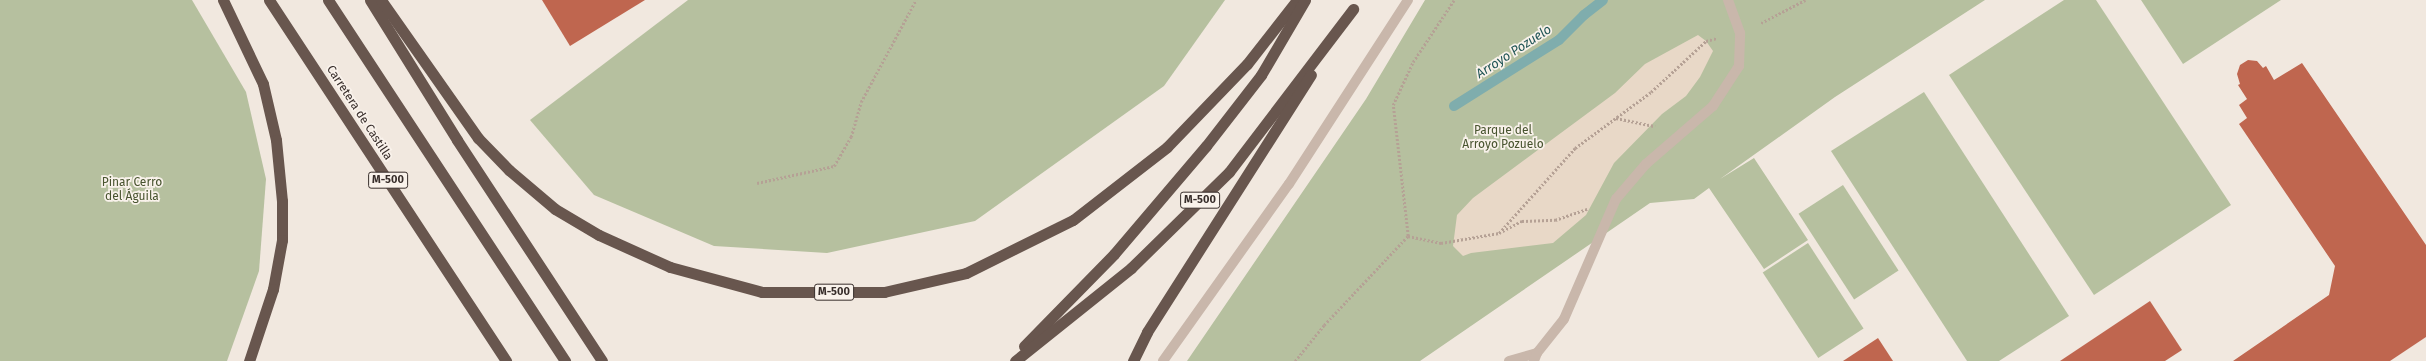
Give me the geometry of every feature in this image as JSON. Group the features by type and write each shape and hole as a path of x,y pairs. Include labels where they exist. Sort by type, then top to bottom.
{"highway":[{"path":"223,0 263,84 276,140 282,201 282,240 273,289 249,361"},
{"name":"Carretera de Castilla","path":"269,0 506,361"},
{"path":"328,0 565,361"},
{"path":"370,0 457,140 602,361"},
{"name":"M-500","path":"380,0 478,138 509,170 555,209 599,235 670,267 762,292 884,292 966,273 1073,220 1167,147 1247,64 1297,0"},
{"name":"M-500","path":"1009,361 1114,254 1206,146 1261,75 1305,0"},
{"name":"M-500","path":"1015,361 1131,268 1229,172 1355,5"},
{"name":"M-500","path":"1133,361 1147,332 1355,5"}],"lane":[{"path":"1162,361 1289,184 1408,0"},
{"path":"1509,361 1536,357 1564,319 1616,199 1646,164 1714,106 1728,87 1739,66 1740,33 1728,0"}],"path":[{"path":"756,184 834,166 851,137 861,102 916,0"},
{"path":"1295,361 1324,325 1408,236 1393,105 1413,62 1454,0"},
{"path":"1499,233 1575,148 1651,92 1706,41 1740,33 1805,0"},
{"path":"1616,118 1683,133"},
{"path":"1408,236 1441,243 1499,233 1522,221 1555,220 1616,199"}],"green space":[{"name":"Pinar Cerro del Águila","path":"0,0 192,0 246,92 266,179 259,271 227,361 0,361"},
{"path":"688,0 1225,0 1164,86 975,221 827,253 714,246 594,195 530,120"},
{"name":"Parque del Arroyo Pozuelo","path":"1425,0 1985,0 1835,97 1720,179 1754,158 1808,240 1764,269 1709,188 1694,199 1650,203 1420,361 1187,361 1366,99"},
{"path":"2064,0 2096,0 2231,205 2094,295 1949,75"},
{"path":"2141,0 2281,0 2183,64"},
{"path":"1924,92 2069,316 1999,361 1967,361 1831,151"},
{"path":"1843,185 1899,271 1854,299 1799,214"},
{"path":"1808,243 1864,329 1818,358 1763,272"}],"shaded area":[{"path":"1698,35 1706,41 1713,51 1700,77 1686,96 1662,114 1614,163 1586,215 1553,243 1471,253 1463,256 1453,246 1457,215 1473,198 1615,93 1645,64"}],"building":[{"path":"542,0 645,0 570,46"},
{"path":"2248,60 2257,61 2263,68 2266,66 2274,80 2302,63 2426,245 2426,337 2390,361 2233,361 2329,295 2335,266 2239,124 2247,118 2239,105 2247,99 2238,85 2240,84 2237,74 2240,65"},
{"path":"2150,301 2182,350 2165,361 2060,361"},
{"path":"1878,338 1893,361 1843,361"}],"waterway":[{"name":"Arroyo Pozuelo","path":"1454,106 1559,40 1584,15 1603,0"}]}
